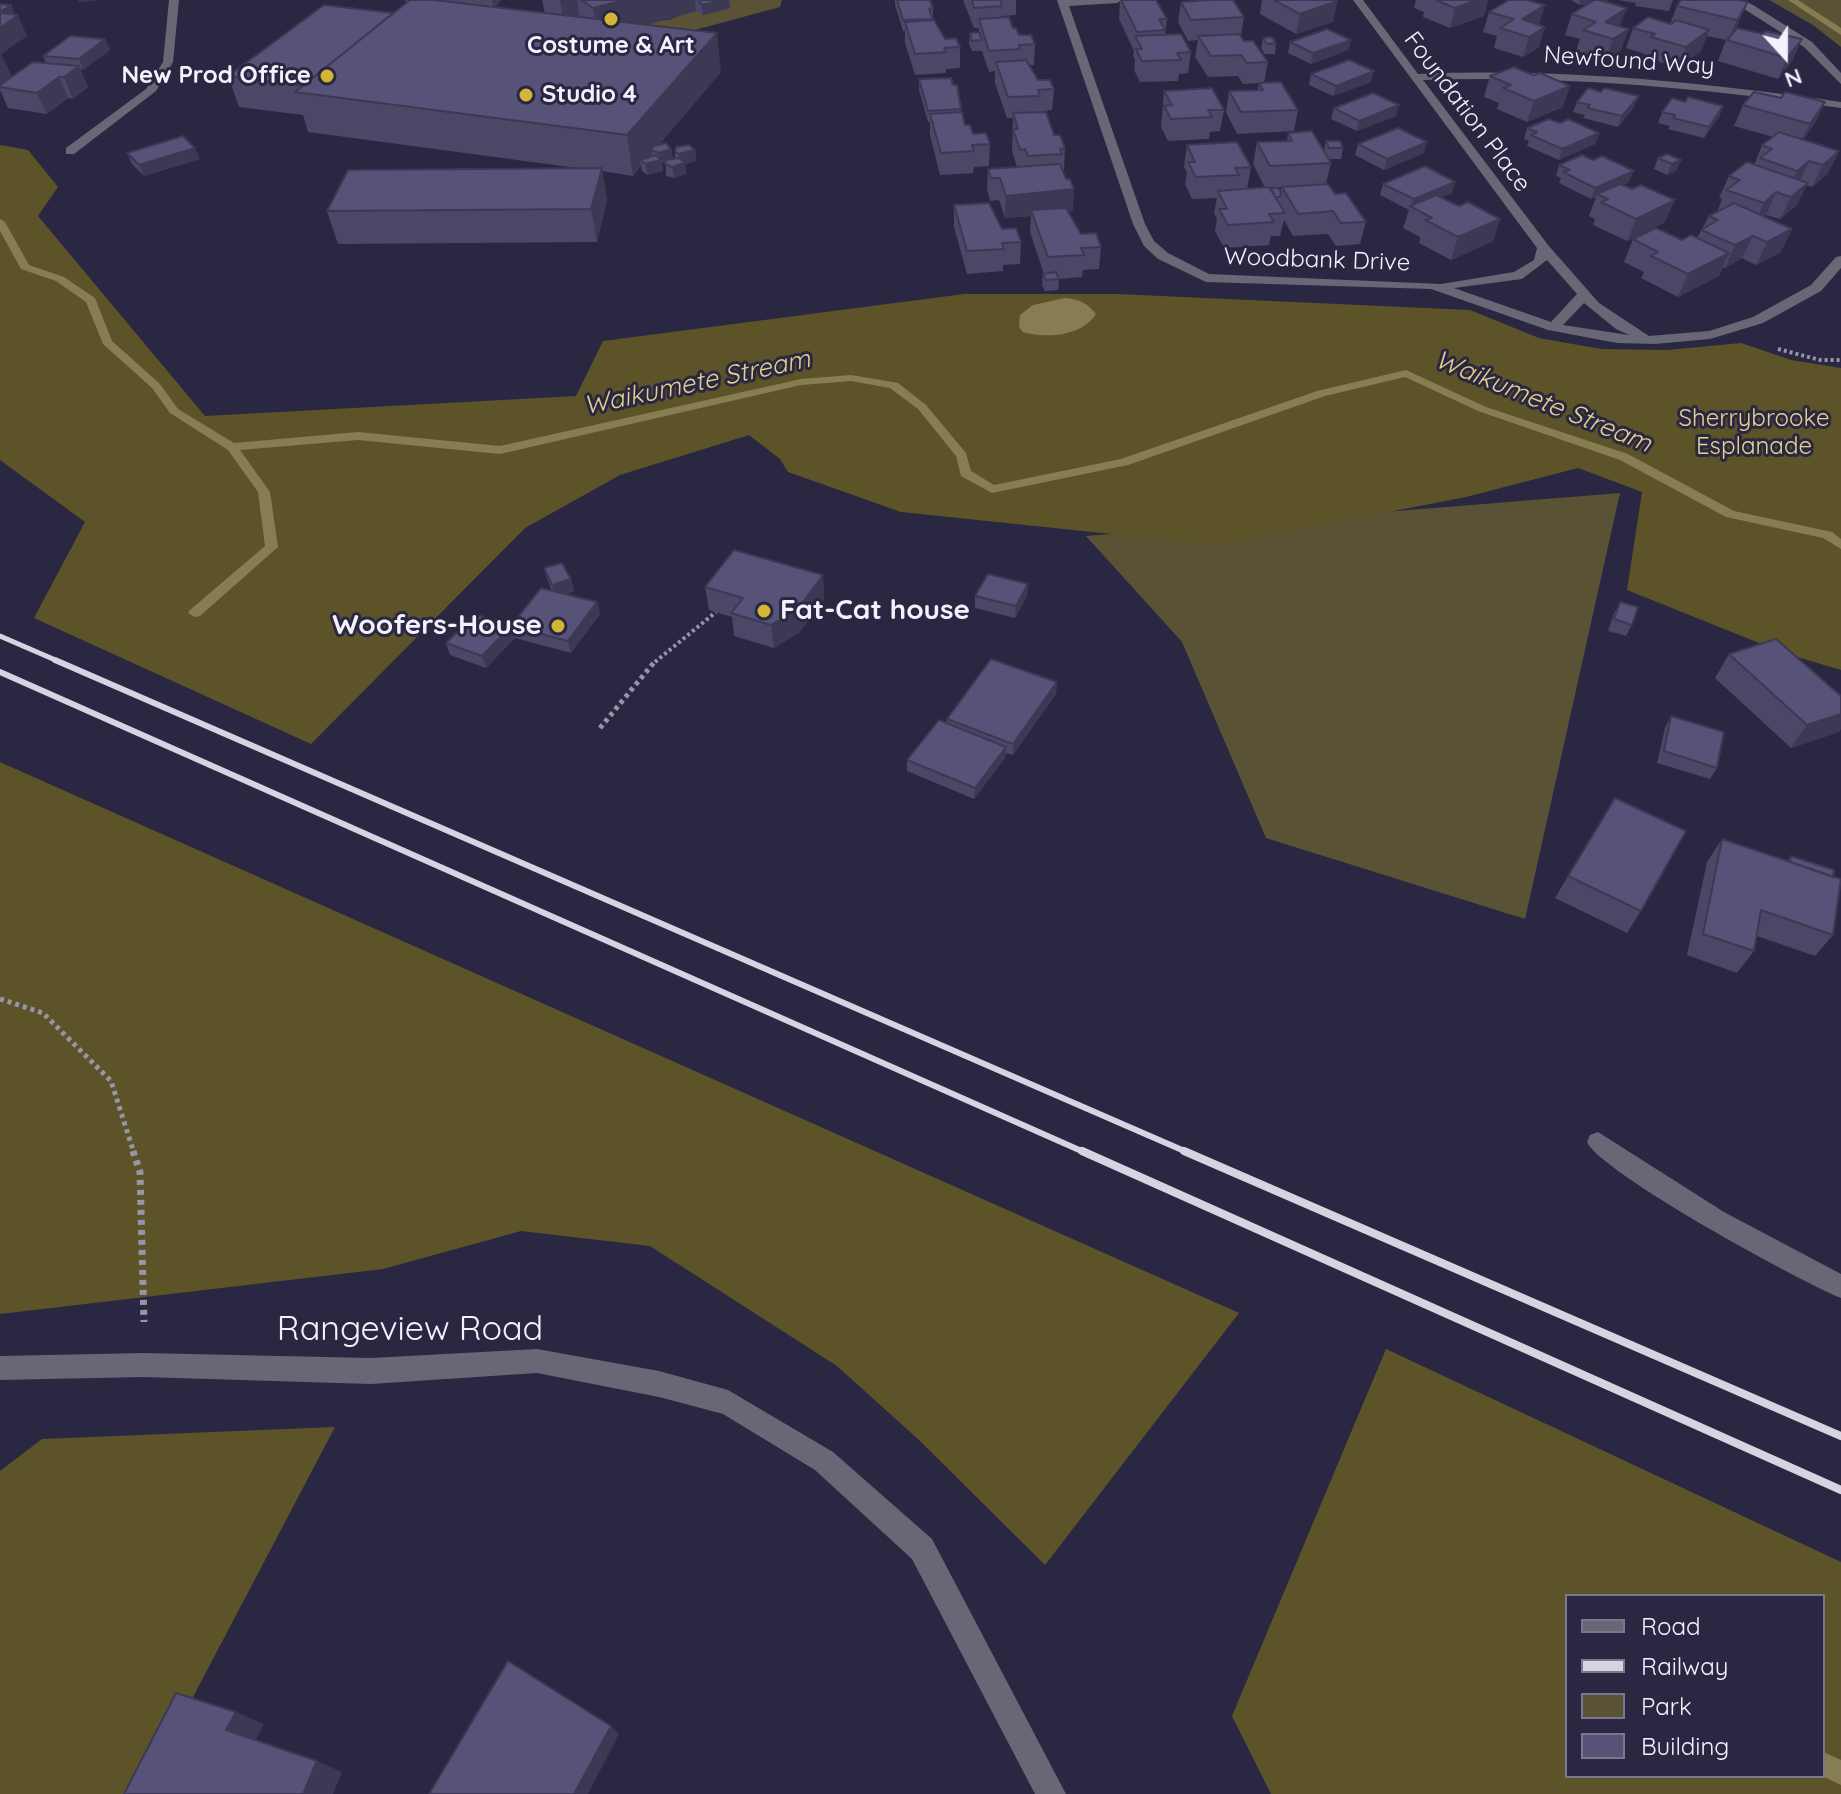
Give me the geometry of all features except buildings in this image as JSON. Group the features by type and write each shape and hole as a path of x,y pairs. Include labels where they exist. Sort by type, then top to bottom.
{"street":[{"path":"70,151 150,91 168,62 174,0"},
{"path":"1062,1 1117,0"},
{"name":"Foundation Place","path":"1358,0 1543,248 1583,295 1621,326 1655,340"},
{"path":"1735,0 1812,49 1841,81"},
{"name":"Woodbank Drive","path":"1062,1 1139,224 1149,243 1163,256 1206,278 1432,285 1553,327 1605,337 1655,340 1710,335 1758,320 1816,288 1841,260"},
{"name":"Newfound Way","path":"1413,77 1562,77 1704,88 1841,105"},
{"path":"1432,285 1486,282 1517,276 1540,262 1543,248"},
{"path":"1553,327 1576,306 1583,295"},
{"path":"1598,1142 1649,1178 1807,1271 1841,1286"},
{"name":"Rangeview Road","path":"0,1368 143,1365 371,1371 537,1361 659,1384 728,1403 824,1461 922,1549 1051,1794"}],"path":[{"path":"1774,348 1820,360 1841,360"},
{"path":"600,728 662,653 716,612"},
{"path":"0,999 43,1013 111,1081 140,1172 143,1365"}],"green space":[{"path":"718,0 782,0 780,7 632,47 598,38 655,21 669,20"},
{"path":"1769,0 1841,0 1841,47 1813,25"},
{"name":"Sherrybrooke Esplanade","path":"0,145 28,150 58,187 38,216 205,416 576,396 603,341 964,294 1117,294 1470,310 1539,338 1601,349 1667,350 1741,343 1791,360 1841,368 1841,670 1784,653 1627,590 1642,492 1578,468 1466,497 1217,545 901,512 788,472 780,459 749,435 620,475 525,528 311,744 34,618 85,522 0,460"},
{"path":"1620,493 1525,919 1266,838 1182,642 1086,536"},
{"path":"0,762 1239,1313 1045,1565 920,1441 837,1366 650,1246 521,1231 383,1269 0,1314"},
{"path":"1386,1349 1841,1562 1841,1794 1271,1794 1232,1716"},
{"path":"335,1427 142,1794 0,1794 0,1471 42,1439"}],"shaded area":[{"path":"1065,298 1082,302 1096,314 1082,327 1063,334 1032,334 1023,332 1019,327 1020,315 1033,305"}],"waterway":[{"path":"1792,0 1841,32"},
{"name":"Waikumete Stream","path":"0,222 25,267 60,279 91,300 107,342 156,386 174,411 232,447"},
{"name":"Waikumete Stream","path":"232,447 358,436 500,450 801,382 851,378 894,385 922,407 962,456 965,473 992,489 1124,462 1321,393 1406,373 1482,409 1624,457 1730,514 1827,535 1841,545"},
{"path":"195,613 272,547 264,492 232,447"},
{"path":"1825,1765 1841,1773"}],"railway":[{"path":"0,636 60,662"},
{"path":"55,660 1189,1153"},
{"path":"0,672 1086,1153"},
{"path":"1082,1151 1841,1490"},
{"path":"1184,1151 1841,1436"}],"place":[{"name":"Costume & Art","path":"611,19"},
{"name":"New Prod Office","path":"327,76"},
{"name":"Studio 4","path":"526,95"},
{"name":"Fat-Cat house","path":"764,611"},
{"name":"Woofers-House","path":"558,626"}]}
